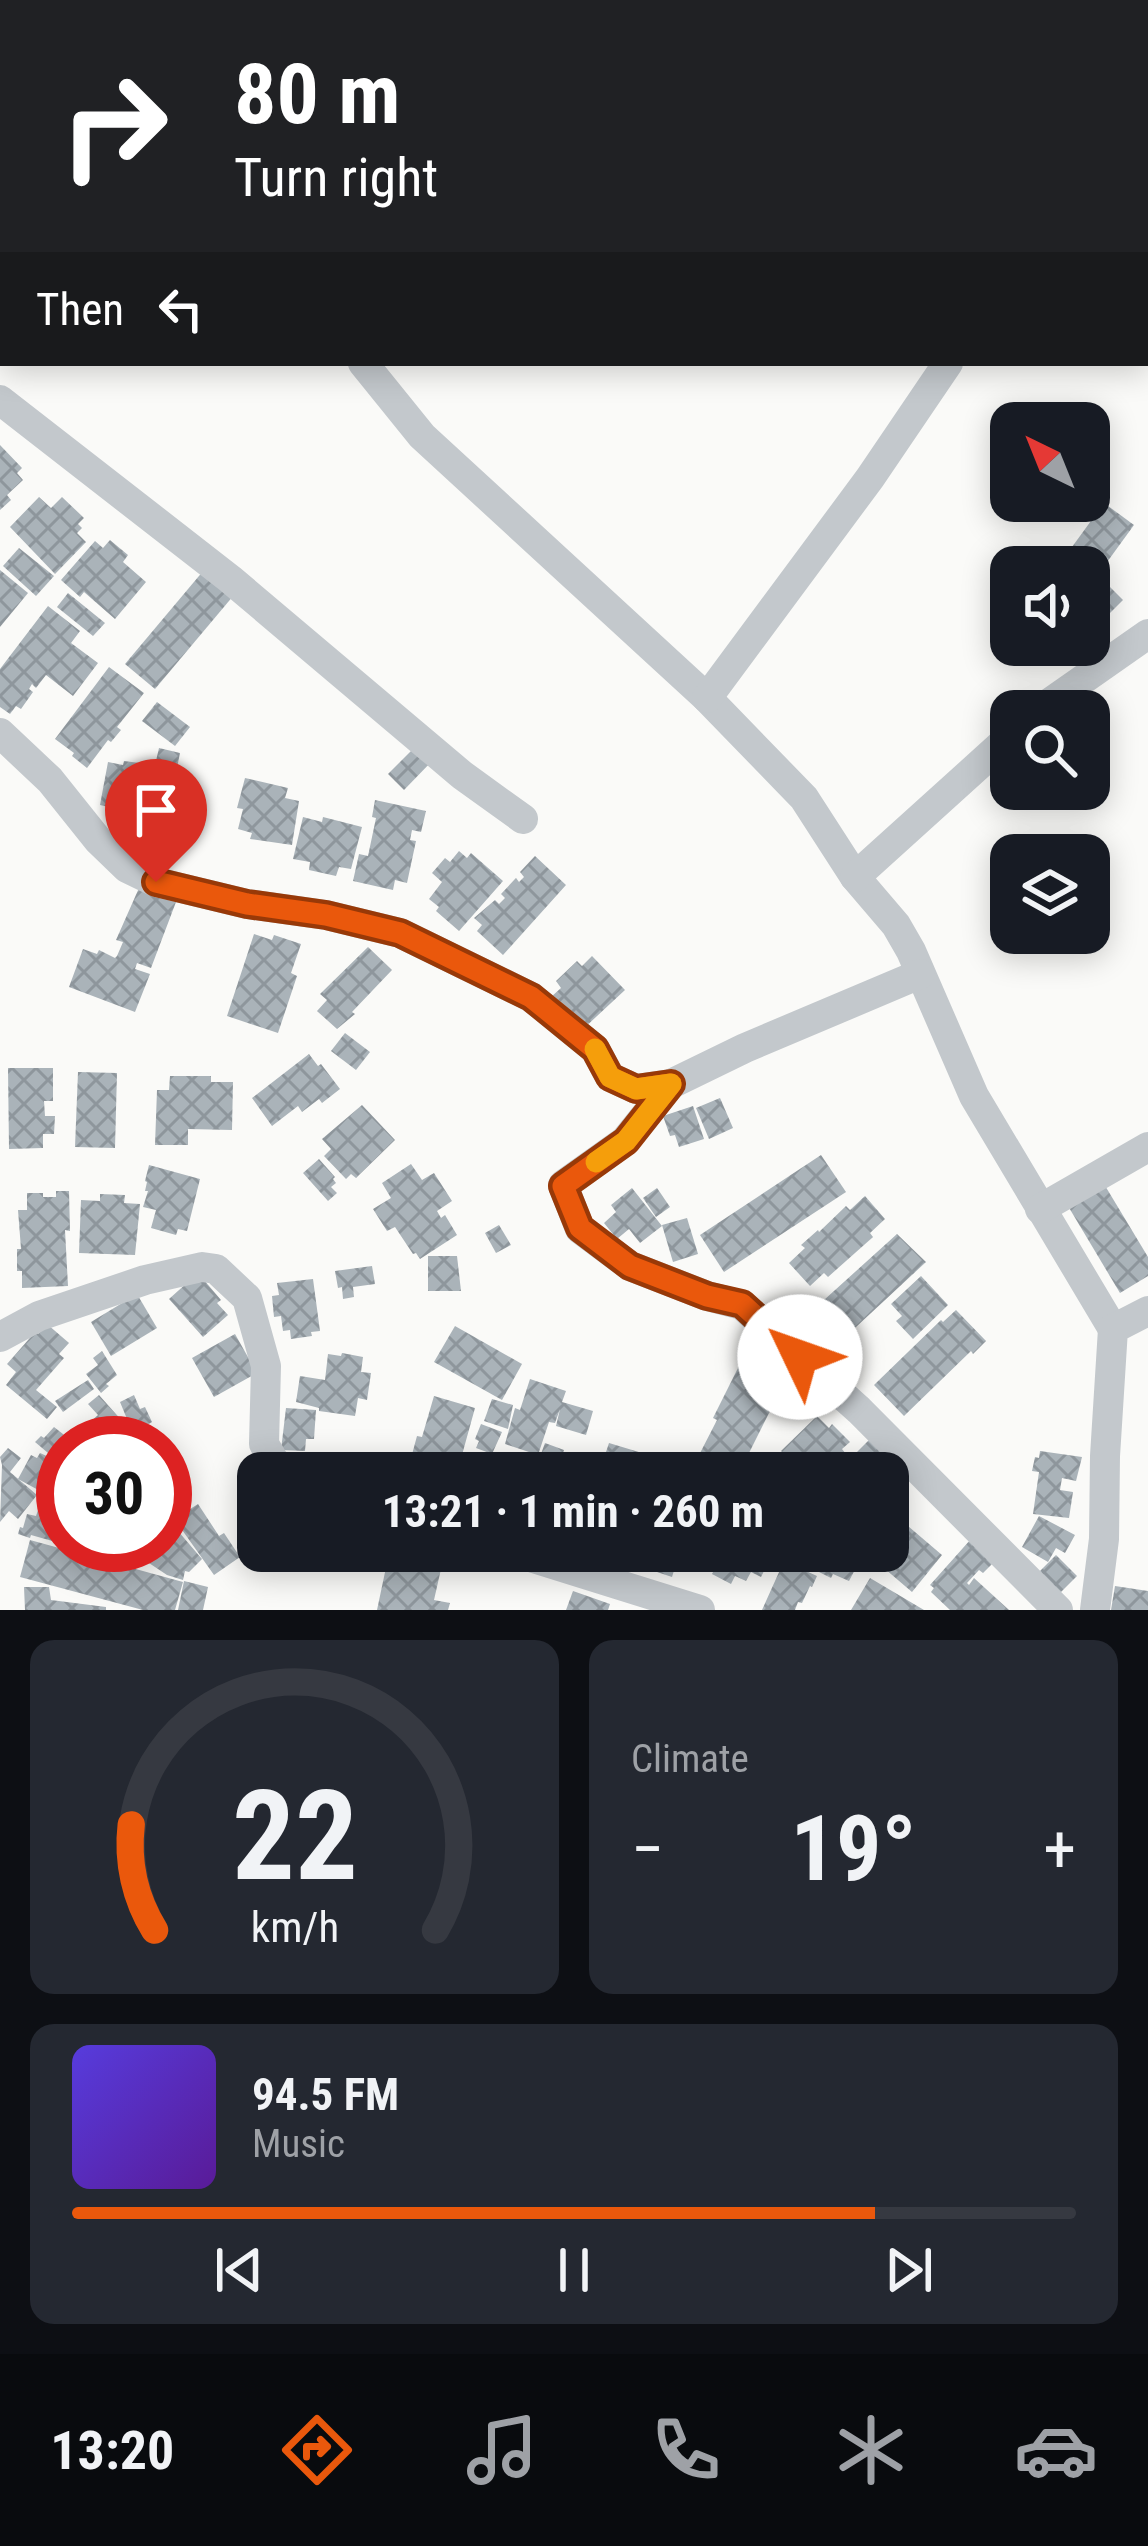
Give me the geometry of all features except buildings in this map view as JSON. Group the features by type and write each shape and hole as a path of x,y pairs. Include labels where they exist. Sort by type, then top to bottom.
{"street":[{"path":"365,366 422,436 707,698 804,798 855,878 896,926 974,1096 1113,1329 1104,1539 1095,1610"},
{"path":"707,698 870,478 946,366"},
{"path":"0,400 230,579 463,775 523,819"},
{"path":"1068,690 1148,634"},
{"path":"0,733 50,780 127,868 178,888 400,933 531,997 595,1049 610,1077 636,1089 671,1084 920,974"},
{"path":"855,878 990,755"},
{"path":"671,1084 626,1141 563,1186 580,1228 630,1266 707,1296 742,1304 859,1410 1058,1610"},
{"path":"1040,1210 1148,1148"},
{"path":"0,1337 39,1316 145,1280 202,1267 216,1270 247,1298 266,1366 264,1444 269,1452"},
{"path":"1113,1329 1148,1311"},
{"path":"578,1572 700,1610"}],"slow traffic":[{"path":"595,1049 610,1077 636,1089 671,1084 626,1141 596,1162"}],"route":[{"path":"156,882 400,933 531,997 595,1049 610,1077 636,1089 671,1084 626,1141 563,1186 580,1228 630,1266 707,1296 742,1304 800,1357"}]}
